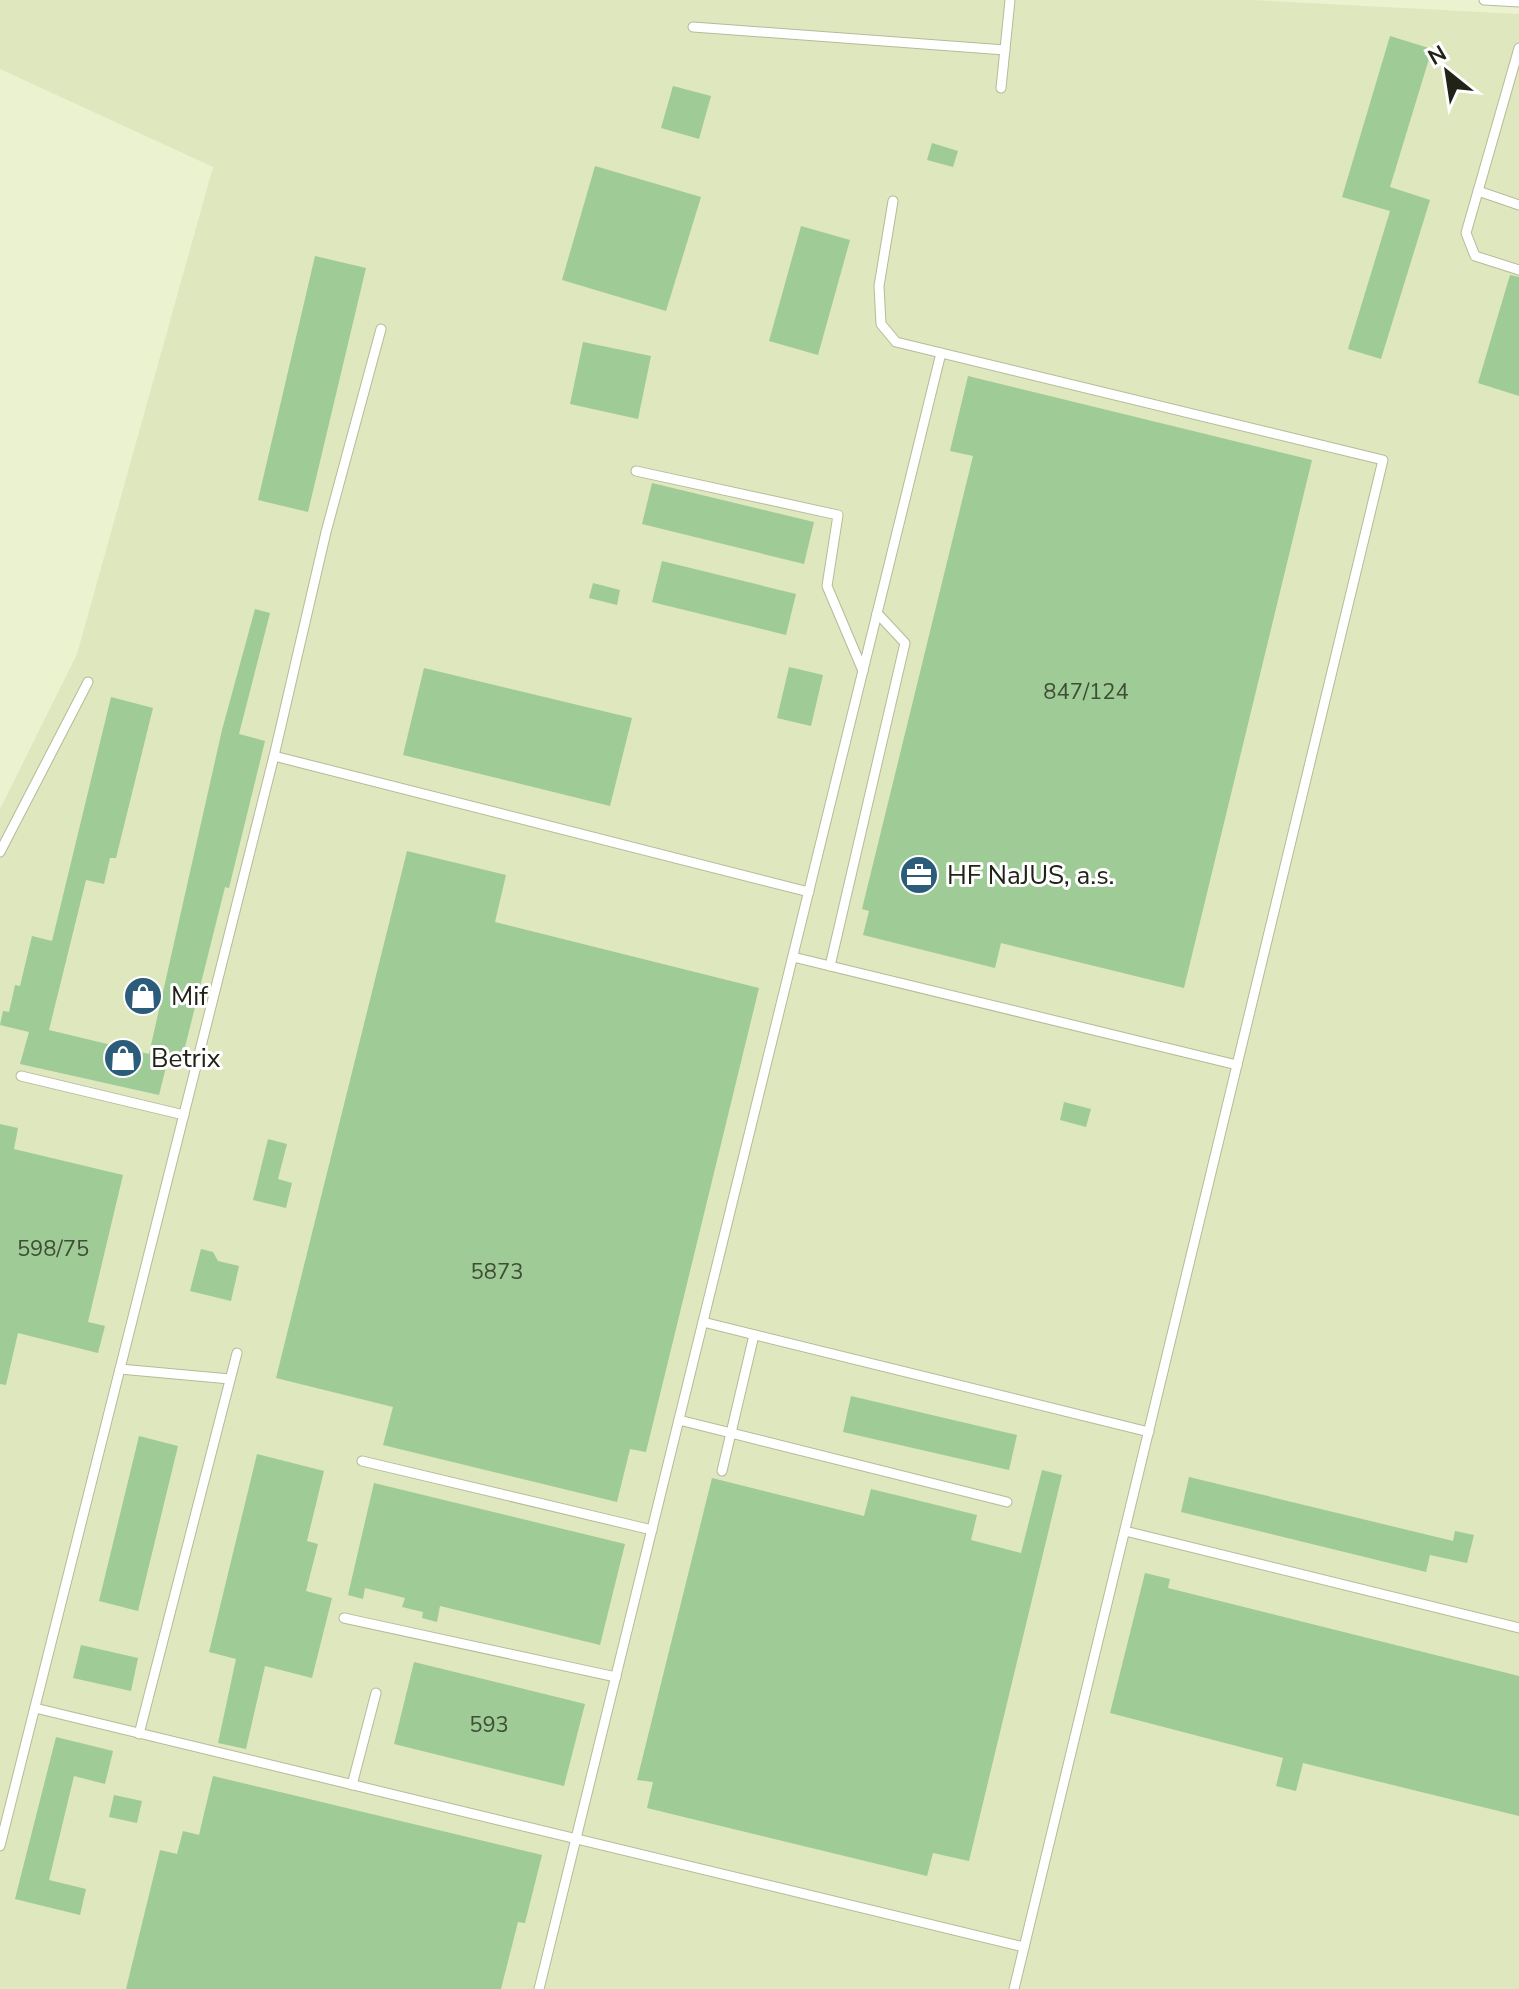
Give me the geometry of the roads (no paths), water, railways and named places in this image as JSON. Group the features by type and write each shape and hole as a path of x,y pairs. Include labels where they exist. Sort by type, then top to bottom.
{"lane":[{"path":"1001,88 1010,0"},
{"path":"1484,0 1519,2"},
{"path":"693,27 1005,50"},
{"path":"1519,48 1466,233 1468,246 1475,256 1519,270"},
{"path":"1478,191 1519,205"},
{"path":"893,201 879,286 881,324 896,342 1383,460 1014,1989"},
{"path":"0,1846 274,756 326,532 381,329"},
{"path":"539,1989 941,353"},
{"path":"636,471 838,515 827,586 863,671"},
{"path":"830,966 905,643 877,613"},
{"path":"0,852 88,682"},
{"path":"274,756 809,892"},
{"path":"793,957 1237,1065"},
{"path":"21,1076 184,1115"},
{"path":"703,1322 1149,1432"},
{"path":"722,1471 754,1335"},
{"path":"139,1734 237,1353"},
{"path":"120,1369 230,1379"},
{"path":"679,1420 1007,1502"},
{"path":"362,1461 652,1530"},
{"path":"1125,1531 1519,1628"},
{"path":"344,1618 616,1677"},
{"path":"352,1785 376,1693"},
{"path":"35,1708 1024,1947"}],"place":[{"name":"HF NaJUS, a.s.","path":"919,875"},
{"name":"Mif","path":"143,996"},
{"name":"Betrix","path":"123,1058"}]}
